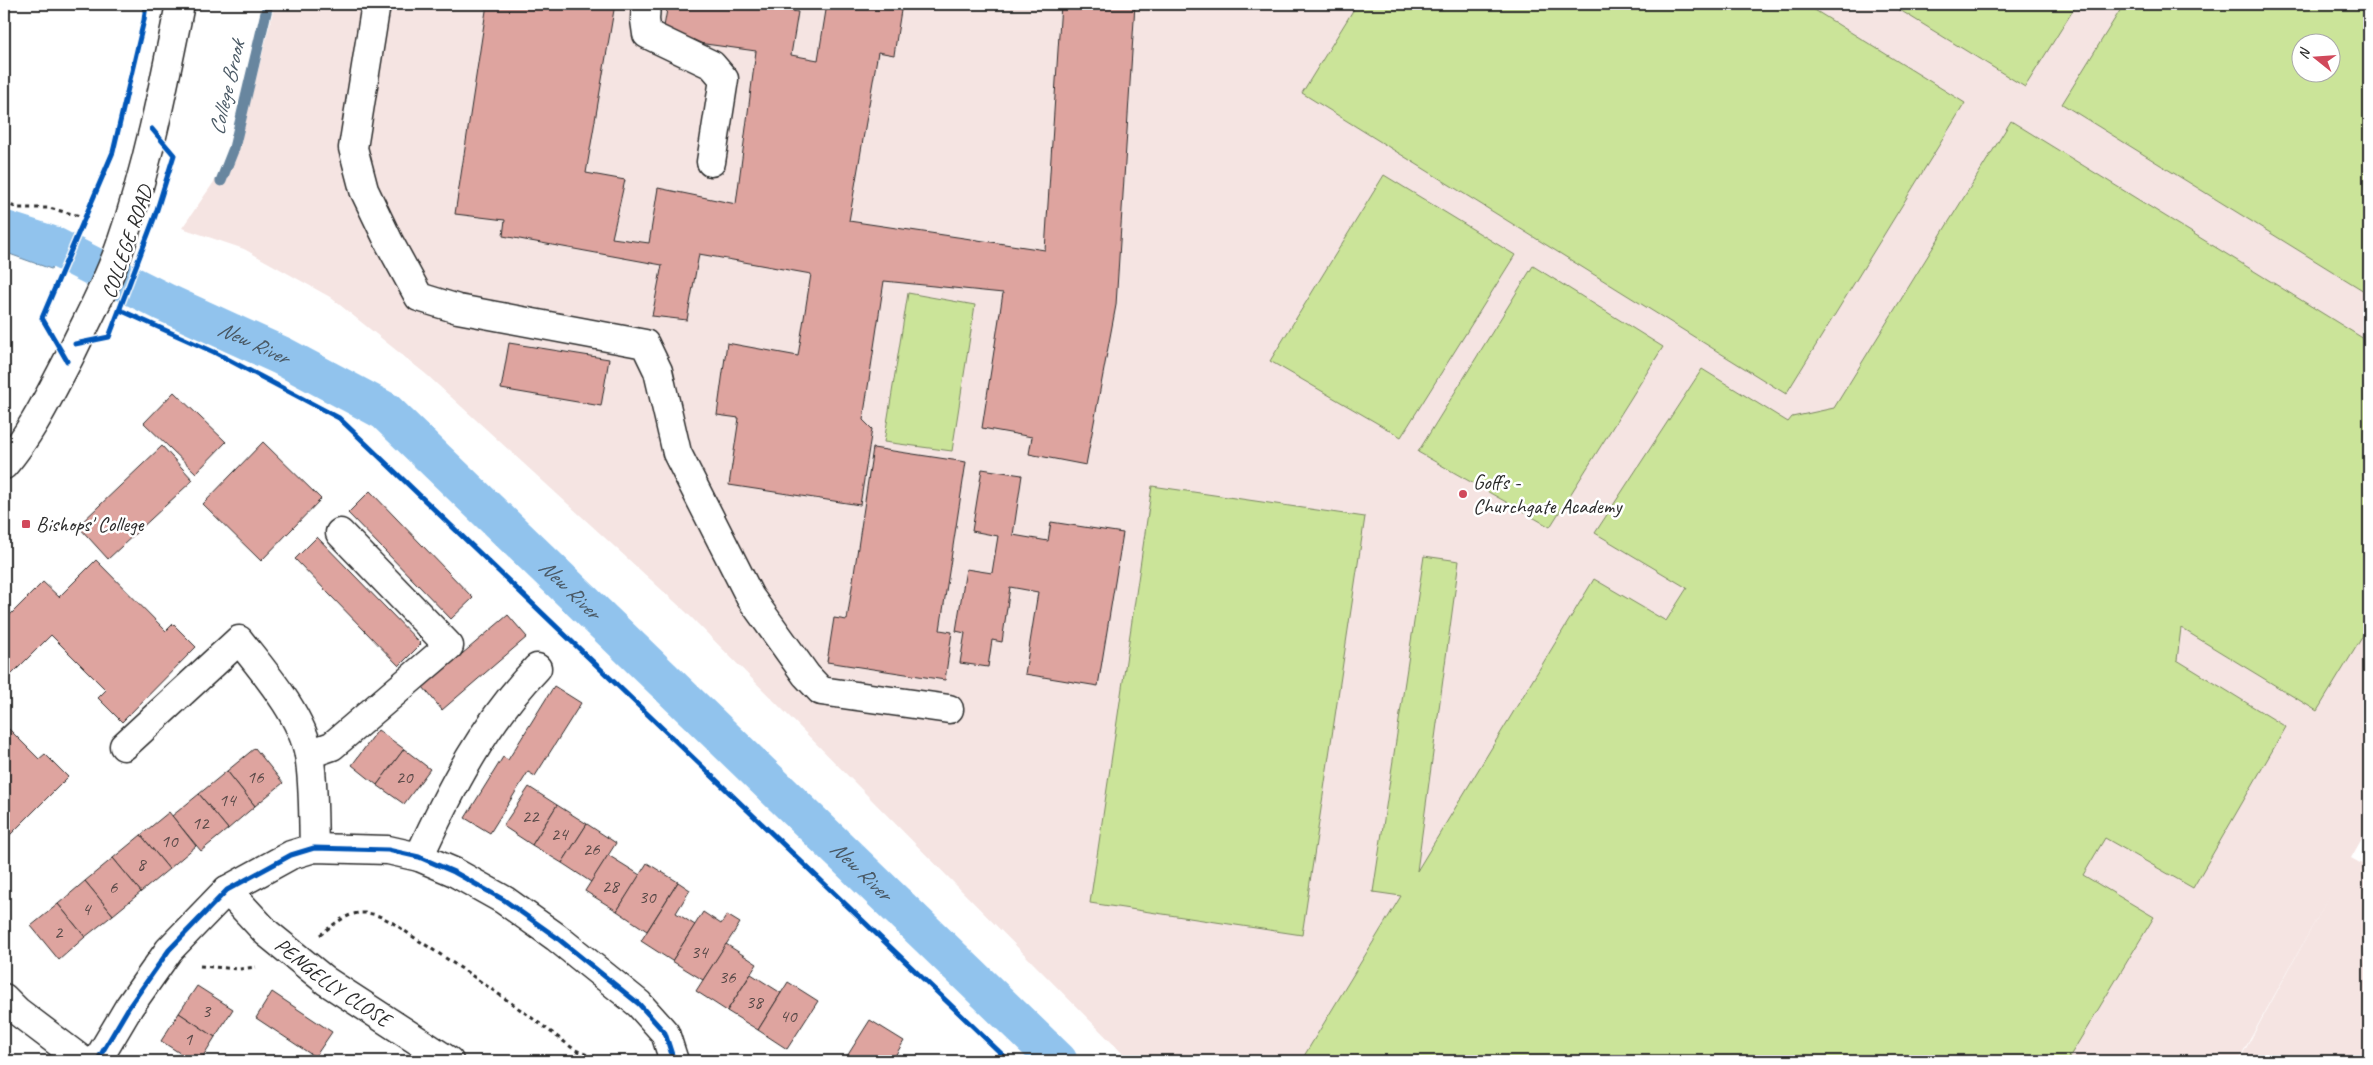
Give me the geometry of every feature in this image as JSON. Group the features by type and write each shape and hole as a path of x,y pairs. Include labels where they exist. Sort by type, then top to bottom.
{"street":[{"name":"COLLEGE ROAD","path":"4,465 48,399 104,288 121,244 162,92 180,4"},
{"path":"376,4 353,148 364,190 389,242 419,297 458,309 645,344 658,370 677,454 750,597 806,675 821,691 949,709"},
{"path":"646,4 645,20 647,34 712,65 724,79 711,162"},
{"path":"310,754 332,746 449,646 340,533"},
{"path":"124,746 239,640 294,715 310,754 314,848"},
{"path":"420,857 442,807 470,757 515,690 537,668"},
{"path":"97,1061 129,1007 169,950 227,890 291,855 314,848 388,850 420,857 454,872 504,900 571,949 638,1004 665,1033 674,1061"},
{"name":"PENGELLY CLOSE","path":"227,890 267,933 293,956 326,981 449,1061"},
{"path":"4,998 17,1011 82,1061"}],"path":[{"path":"4,203 18,208 49,208 83,220 88,208"},
{"path":"169,950 185,963 208,968 238,969 272,965 293,956 337,922 351,914 364,912 374,914 390,922 464,970 575,1050 590,1056 617,1061"}],"shaded area":[{"name":"Goffs - Churchgate Academy","path":"275,4 2369,4 2369,826 2351,858 2369,868 2369,1061 2239,1061 2332,891 2238,1061 1130,1061 686,612 427,375 330,297 244,249 182,228 239,146"}],"green space":[{"path":"1357,4 1805,4 1965,103 1786,394 1302,93"},
{"path":"1890,4 2077,4 2025,87"},
{"path":"2124,4 2369,4 2369,294 2062,104"},
{"path":"2011,121 2369,342 2369,626 2317,711 2181,628 2177,660 2286,727 2193,888 2105,838 2083,875 2154,917 2067,1061 1301,1061 1401,896 1373,892 1424,556 1459,561 1417,871 1594,579 1666,621 1687,588 1595,533 1702,369 1788,422 1792,417 1834,408"},
{"path":"1384,175 1515,255 1401,437 1270,361"},
{"path":"1533,266 1663,347 1550,527 1418,452"},
{"path":"908,293 975,305 952,451 884,442"},
{"path":"1152,486 1365,517 1302,935 1090,903"}],"water":[{"path":"4,212 66,235 51,269 4,252"}],"building":[{"path":"487,4 615,4 586,173 625,180 612,238 649,243 658,188 736,204 756,51 662,38 668,4 748,4 798,12 791,55 818,60 827,4 902,4 894,55 878,52 849,221 1045,250 1061,4 1135,4 1116,305 1086,465 1029,454 1032,437 982,428 1003,293 884,281 863,420 872,429 860,505 729,485 739,418 717,415 727,343 798,356 811,274 699,254 687,320 652,316 662,265 503,236 505,220 455,214"},
{"path":"509,343 609,359 601,406 501,389"},
{"path":"174,392 226,442 196,473 144,423"},
{"path":"263,442 321,499 261,561 203,504"},
{"path":"162,446 193,480 108,559 78,526"},
{"path":"873,448 966,462 940,630 952,632 945,680 827,662 834,618 847,620"},
{"path":"982,469 1022,475 1013,535 1048,541 1051,522 1123,533 1098,686 1025,674 1038,592 1010,587 1002,642 992,640 988,667 960,663 965,633 956,631 966,569 992,573 998,536 972,531"},
{"path":"370,491 473,598 451,619 348,513"},
{"path":"317,537 421,644 399,666 295,559"},
{"path":"96,560 166,631 173,624 196,647 122,722 98,698 106,690 51,635 4,682 4,621 43,582 59,597"},
{"path":"508,615 527,637 442,710 423,687"},
{"path":"554,686 581,703 535,776 528,772 490,833 465,818 503,757 508,760"},
{"path":"4,724 39,759 45,754 68,777 4,841"},
{"path":"378,730 404,749 377,785 352,765"},
{"path":"255,748 283,783 255,806 227,771"},
{"path":"404,749 430,769 404,804 377,785"},
{"path":"227,771 255,806 228,829 199,794"},
{"path":"529,787 557,805 532,845 503,826"},
{"path":"199,794 228,829 201,851 172,816"},
{"path":"557,805 587,824 562,863 532,845"},
{"path":"169,812 196,846 169,869 141,835"},
{"path":"587,824 616,843 591,882 562,863"},
{"path":"141,835 169,869 141,892 113,858"},
{"path":"608,855 640,875 617,911 585,891"},
{"path":"113,858 141,892 113,915 85,881"},
{"path":"647,863 678,882 647,931 617,911"},
{"path":"85,881 113,915 85,937 58,904"},
{"path":"678,882 690,890 676,913 695,925 672,961 641,941"},
{"path":"58,904 85,937 59,960 31,926"},
{"path":"703,912 721,924 727,915 740,923 703,980 672,961"},
{"path":"726,944 757,964 727,1011 696,991"},
{"path":"751,974 781,993 758,1030 727,1011"},
{"path":"788,982 818,1001 787,1049 758,1030"},
{"path":"197,986 233,1009 215,1037 179,1013"},
{"path":"272,992 332,1032 315,1057 256,1018"},
{"path":"179,1013 215,1037 200,1061 192,1061 161,1041"},
{"path":"870,1020 904,1041 892,1061 844,1061"}],"waterway":[{"name":"College Brook","path":"221,181 234,148 268,4"},
{"name":"New River","path":"4,230 51,245 164,302 282,356 385,411 1058,1061"}],"cycle path":[{"path":"67,361 42,318 113,152 144,20 146,4"},
{"path":"75,344 109,337 155,216 174,155 152,129"},
{"path":"120,310 214,352 339,418 1009,1061"},
{"path":"97,1061 129,1007 169,950 227,890 291,855 314,848 388,850 419,857 454,872 504,900 556,937 639,1004 665,1033 674,1061"}],"place":[{"name":"Goffs - Churchgate Academy","path":"1463,494"},
{"name":"Bishops' College","path":"26,524"}]}
